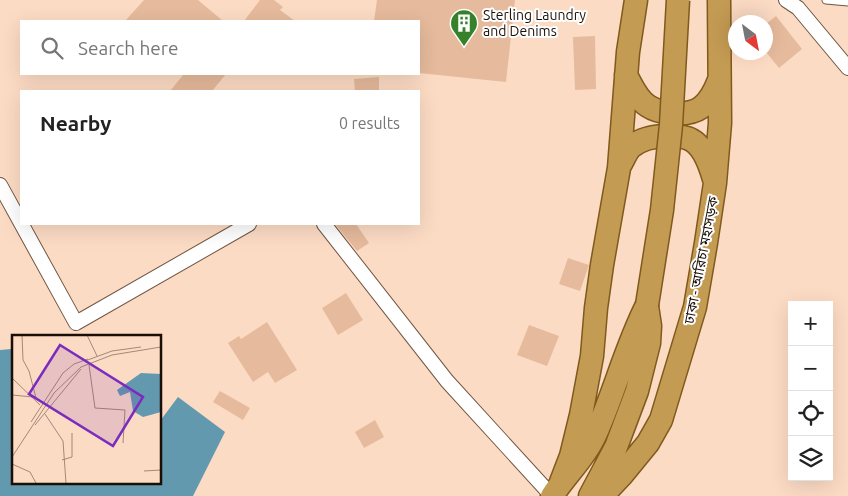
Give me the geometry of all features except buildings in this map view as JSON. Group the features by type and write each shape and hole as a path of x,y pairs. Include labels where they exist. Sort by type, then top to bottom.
{"highway":[{"path":"555,491 571,456 582,415 592,356 596,308 618,168 628,52 636,0"},
{"path":"555,491 596,435 632,336 647,305 662,210 671,125 678,0"},
{"name":"ঢাকা - আরিচা মহাসড়ক","path":"602,496 648,443 661,420 695,307 715,183 720,123 719,0"},
{"path":"626,74 636,94 647,106 660,111 675,113 694,112 705,105 714,94 720,80"},
{"path":"618,168 630,149 641,140 671,136 688,138 698,146 710,165 715,183"},
{"path":"590,496 616,447 637,391 649,343 650,326 647,305"}],"street":[{"path":"786,0 798,8 848,68"},
{"path":"0,185 20,221"},
{"path":"22,225 76,323 247,225"},
{"path":"325,225 447,382 555,491"}],"lane":[{"path":"826,0 848,2"}],"water":[{"path":"0,350 12,350 12,484 161,484 161,420 178,397 225,432 193,496 0,496"}],"place":[{"name":"Sterling Laundry and Denims","path":"464,47"}]}
